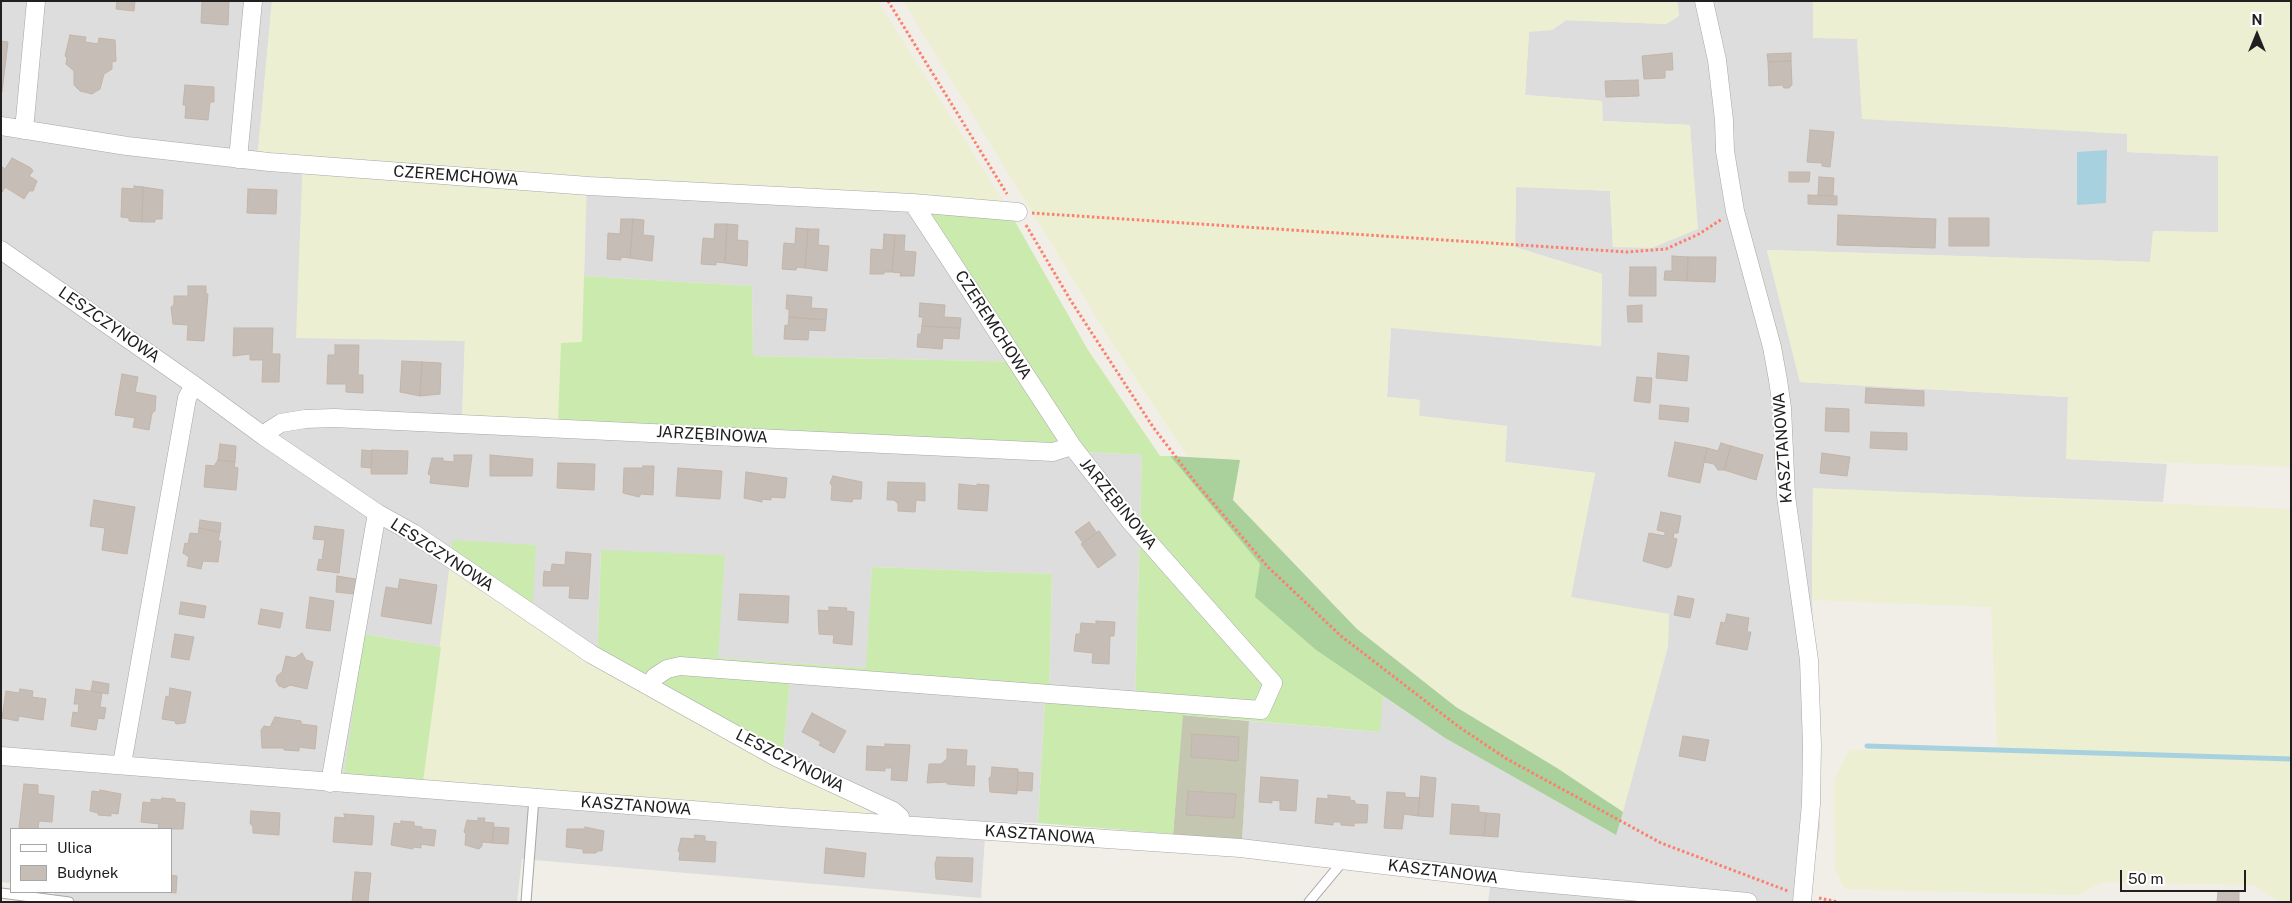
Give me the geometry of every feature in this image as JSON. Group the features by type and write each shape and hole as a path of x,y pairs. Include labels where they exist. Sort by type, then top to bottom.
{"street":[{"path":"24,130 36,1"},
{"path":"238,159 253,1"},
{"name":"KASZTANOWA","path":"1704,1 1717,60 1725,151 1736,211 1772,348 1782,408 1786,496 1809,660 1812,745 1810,804 1802,898"},
{"name":"CZEREMCHOWA","path":"1,126 127,146 238,159 589,186 913,203 1018,212"},
{"name":"CZEREMCHOWA","path":"913,203 1072,446"},
{"name":"LESZCZYNOWA","path":"1,250 265,437 377,513 412,533 591,654 776,757 893,812 900,817 900,825"},
{"path":"122,764 187,398 194,385"},
{"name":"JARZĘBINOWA","path":"265,437 270,430 281,423 305,419 334,418 1053,452 1072,446 1130,521 1273,682 1261,710 680,666 667,669 655,677 649,686"},
{"path":"330,783 377,513"},
{"name":"KASZTANOWA","path":"1,756 122,764 330,783 1240,848 1519,881 1748,902"}],"lane":[{"path":"526,902 534,798"},
{"path":"1309,902 1339,866 1340,860"},
{"path":"1,893 69,902"}],"path":[{"path":"888,1 1076,309 1153,427 1183,466 1268,567 1342,636 1458,727 1507,759 1661,843 1802,898 1838,902"},
{"path":"1018,212 1627,252 1666,249 1699,234 1736,211"}],"shaded area":[{"path":"1,1 272,1 258,152 303,156 465,340 462,419 1142,455 1135,702 1049,696 1052,574 872,567 867,668 718,658 601,550 597,664 452,541 441,647 365,634 345,775 876,815 782,764 790,680 1045,697 1038,823 986,821 981,898 522,859 517,902 54,902 55,893 172,893 172,828 10,828 10,883 1,882"},
{"path":"272,1 878,1 1004,202 587,181 582,342 558,424 462,419 465,341 296,338 303,156 258,152"},
{"path":"903,1 1677,1 1679,16 1666,24 1566,20 1552,30 1529,32 1525,95 1602,101 1603,121 1690,125 1698,229 1652,248 1613,247 1610,191 1516,187 1515,247 1602,274 1601,346 1391,328 1387,397 1420,400 1419,416 1507,426 1505,462 1595,473 1571,597 1669,614 1668,647 1623,812 1557,768 1456,707 1357,629 1233,500 1240,460 1188,457 1115,348"},
{"path":"1677,1 1813,1 1813,38 1857,38 2128,134 2128,152 2218,156 2218,233 2154,231 2150,262 1767,250 1800,382 2068,397 2067,459 2167,464 2163,502 1813,489 1812,600 1820,827 1810,889 1812,902 1488,902 1492,874 1242,841 1249,721 1379,732 1383,696 1445,738 1616,835 1570,597 1595,473 1505,462 1507,426 1419,416 1419,400 1387,397 1391,327 1601,346 1602,274 1515,247 1516,186 1610,191 1613,247 1690,125 1602,121 1602,101 1525,95 1529,31 1552,30 1566,20 1666,24 1679,15"},
{"path":"1813,1 2291,1 2291,467 2066,459 2068,397 1800,382 1767,250 2150,262 2153,231 2218,232 2218,156 2127,152 2127,134 1862,119 1857,39 1813,38"},
{"path":"586,181 921,198 1028,362 753,356 752,286 584,276"},
{"path":"1813,488 2291,509 2291,902 2279,902 2255,885 2102,882 2079,895 1844,889 1835,868 1834,780 1849,750 1997,749 1991,607 1812,600"},
{"path":"450,563 782,764 877,816 423,782"},
{"path":"1182,715 1249,721 1242,841 1173,834"}],"green space":[{"path":"921,198 1004,202 1088,350 1160,456 1170,456 1260,564 1256,597 1316,650 1383,696 1380,732 1183,715 1173,834 1038,823 1045,697 790,681 782,764 597,664 601,550 725,555 718,658 866,668 872,567 1052,574 1049,696 1135,701 1142,455 558,424 561,343 582,342 584,276 752,286 753,356 1028,362"},
{"path":"1170,456 1240,460 1233,500 1357,629 1456,707 1557,768 1623,812 1616,835 1445,738 1316,650 1255,597 1260,564"},
{"path":"452,540 536,545 532,617 450,563"},
{"path":"364,634 441,647 423,782 344,775"}],"water":[{"path":"2107,150 2106,203 2077,205 2077,152"}],"building":[{"path":"117,1 135,1 134,11 116,9"},
{"path":"202,1 229,1 228,25 201,23"},
{"path":"70,35 86,37 85,42 98,44 99,38 115,40 116,61 112,62 112,69 104,74 100,89 92,94 80,91 74,85 74,71 66,64 67,58 65,56"},
{"path":"1,41 8,42 2,92 1,92"},
{"path":"1672,53 1673,70 1665,70 1665,78 1644,79 1642,56"},
{"path":"1791,53 1791,61 1768,62 1767,54"},
{"path":"1791,61 1792,85 1789,88 1784,88 1782,85 1769,86 1768,62"},
{"path":"1638,80 1639,96 1606,97 1605,81"},
{"path":"185,85 214,87 214,102 210,102 208,120 185,118 186,105 183,105"},
{"path":"1810,130 1834,132 1830,167 1822,166 1822,163 1807,162"},
{"path":"12,158 31,168 33,171 29,176 37,181 33,191 29,191 24,199 5,187 1,194 1,166 5,169"},
{"path":"1789,172 1810,172 1809,182 1789,182"},
{"path":"1819,177 1834,178 1833,196 1818,195"},
{"path":"134,186 143,187 142,222 129,221 129,218 121,217 122,188 134,189"},
{"path":"143,187 163,190 162,219 155,219 155,222 142,222"},
{"path":"248,189 277,190 276,214 247,213"},
{"path":"1808,195 1837,196 1837,205 1808,204"},
{"path":"1838,215 1936,219 1935,248 1837,245"},
{"path":"1949,218 1989,218 1989,246 1949,246"},
{"path":"621,219 633,219 630,258 621,257 621,260 607,259 608,233 620,234"},
{"path":"633,219 644,220 643,235 654,236 652,261 630,258"},
{"path":"715,224 727,224 725,263 716,262 716,265 701,264 703,238 714,239"},
{"path":"727,224 738,225 737,240 748,241 747,266 725,263"},
{"path":"796,228 808,229 805,268 797,267 796,270 782,269 784,243 795,244"},
{"path":"808,229 819,229 818,245 829,246 827,271 805,268"},
{"path":"884,234 895,235 892,272 870,274 871,249 883,250"},
{"path":"895,235 905,235 904,251 916,252 914,276 900,276 901,273 892,272"},
{"path":"1672,256 1688,257 1687,281 1664,280 1665,271 1672,271"},
{"path":"1688,257 1716,257 1715,282 1687,281"},
{"path":"1630,267 1656,267 1656,296 1629,296"},
{"path":"188,286 206,286 206,294 208,294 204,341 187,340 188,325 173,324 171,307 174,305 174,296 188,296"},
{"path":"787,295 812,297 811,308 827,309 826,320 789,317 789,309 786,309"},
{"path":"920,303 945,305 944,317 961,318 960,328 922,326 923,317 919,317"},
{"path":"1642,305 1642,322 1628,322 1627,306"},
{"path":"789,317 826,320 825,331 809,330 808,340 784,339 785,325 788,326"},
{"path":"922,326 960,328 959,339 943,338 942,349 917,347 918,334 921,334"},
{"path":"234,328 273,328 272,354 280,354 279,382 262,382 263,360 250,360 250,354 233,356"},
{"path":"335,345 359,345 358,375 363,375 363,393 346,392 346,384 327,384 328,355 335,355"},
{"path":"1658,353 1689,356 1687,381 1656,378"},
{"path":"402,361 422,362 420,396 400,392"},
{"path":"422,362 441,363 440,394 420,396"},
{"path":"122,374 138,377 135,392 156,396 155,411 152,413 149,430 133,427 135,418 115,415"},
{"path":"1637,377 1652,378 1650,403 1634,401"},
{"path":"1866,388 1924,391 1924,406 1865,403"},
{"path":"1660,405 1689,408 1688,422 1659,419"},
{"path":"1826,408 1849,409 1849,432 1825,431"},
{"path":"1871,432 1907,433 1907,450 1870,448"},
{"path":"1675,442 1707,448 1700,483 1668,476"},
{"path":"1721,443 1731,446 1724,470 1718,470 1714,464 1704,462 1707,448 1718,451"},
{"path":"220,444 236,446 235,462 218,460"},
{"path":"1731,446 1763,455 1756,480 1724,470"},
{"path":"362,450 372,451 371,468 361,467"},
{"path":"372,450 408,451 407,474 371,474"},
{"path":"1822,453 1850,457 1847,476 1820,473"},
{"path":"454,455 472,455 468,487 430,483 431,476 428,474 432,458 443,458 443,461 454,462"},
{"path":"490,455 533,459 532,476 490,476"},
{"path":"218,460 235,462 234,467 238,468 236,490 204,487 206,465 214,466"},
{"path":"558,463 595,464 594,490 557,488"},
{"path":"643,466 654,466 653,495 641,494 639,497 623,493 624,468 643,468"},
{"path":"678,468 722,471 720,499 676,496"},
{"path":"746,472 787,478 785,498 771,497 771,500 762,499 762,502 744,498"},
{"path":"833,476 862,482 861,499 853,499 852,502 831,500 832,486 830,483"},
{"path":"888,482 925,483 925,501 916,500 915,512 898,511 898,504 894,500 887,500"},
{"path":"959,484 989,485 987,511 958,509"},
{"path":"94,500 135,507 127,554 102,550 105,528 90,526"},
{"path":"1661,512 1681,516 1678,533 1674,533 1673,538 1677,539 1671,566 1667,568 1643,561 1649,533 1665,536 1665,532 1657,530"},
{"path":"200,520 221,523 220,532 199,528"},
{"path":"1089,522 1097,533 1083,543 1075,532"},
{"path":"315,526 344,530 339,573 317,570 319,559 322,560 325,540 313,539"},
{"path":"199,528 220,532 218,541 221,541 218,562 203,561 201,569 187,566 189,557 183,553 185,543 188,544 190,533 198,534"},
{"path":"1099,531 1116,555 1098,568 1081,544"},
{"path":"566,552 591,554 588,599 569,598 570,586 543,586 544,571 551,572 552,564 565,565"},
{"path":"337,576 356,579 354,594 336,592"},
{"path":"400,579 437,585 431,624 381,616 386,587 398,589"},
{"path":"740,594 789,596 788,623 738,620"},
{"path":"1678,596 1694,599 1690,618 1674,615"},
{"path":"310,597 334,601 330,631 306,628"},
{"path":"181,602 206,606 204,618 179,614"},
{"path":"829,607 847,608 846,611 854,612 852,645 833,643 834,635 819,634 818,610 829,611"},
{"path":"261,609 283,613 280,628 258,624"},
{"path":"1727,614 1749,618 1747,632 1751,632 1747,650 1716,644 1721,622 1725,623"},
{"path":"1096,621 1115,622 1114,636 1110,636 1109,664 1092,663 1093,653 1074,651 1076,634 1080,634 1081,623 1096,624"},
{"path":"175,634 194,637 189,660 171,657"},
{"path":"302,653 306,660 313,662 307,689 290,685 285,688 279,686 276,681 277,676 282,672 286,656 295,658"},
{"path":"93,681 109,684 108,694 91,691"},
{"path":"170,688 191,692 185,723 176,724 175,721 162,719 166,696 169,697"},
{"path":"20,689 33,691 32,697 46,699 43,720 19,716 18,721 2,718 6,691 19,693"},
{"path":"76,689 102,693 100,707 106,708 104,719 98,718 96,730 71,726 73,712 78,713 79,704 74,704"},
{"path":"812,713 846,731 834,753 819,745 821,742 802,732"},
{"path":"275,717 301,721 301,724 317,726 315,749 299,747 299,751 284,750 284,748 262,748 261,730 264,726 270,727"},
{"path":"1192,734 1239,737 1238,761 1191,757"},
{"path":"1683,736 1709,740 1705,761 1679,756"},
{"path":"885,744 910,745 907,781 891,780 892,768 885,768 885,771 866,770 867,746 885,747"},
{"path":"947,749 967,750 966,766 975,766 974,786 947,784 947,782 927,783 929,764 941,764 947,759"},
{"path":"992,767 1018,769 1017,794 990,792 989,778"},
{"path":"1018,772 1033,773 1032,791 1017,790"},
{"path":"1421,776 1436,778 1433,817 1418,816"},
{"path":"1261,777 1298,780 1296,811 1280,810 1280,801 1272,800 1272,803 1259,802"},
{"path":"24,784 38,785 38,794 54,796 52,822 39,821 38,828 19,828"},
{"path":"100,790 121,794 118,814 111,813 111,816 98,815 98,813 90,811 92,791 100,792"},
{"path":"1188,791 1236,794 1234,818 1186,815"},
{"path":"1387,792 1405,793 1405,797 1420,798 1418,816 1404,814 1402,829 1384,828"},
{"path":"1328,795 1350,797 1350,800 1355,801 1355,804 1368,805 1367,823 1354,823 1354,826 1341,825 1341,822 1333,822 1333,825 1315,823 1317,798 1328,799"},
{"path":"162,798 175,799 175,802 185,803 183,829 158,828 159,824 141,822 143,802 151,803 151,799 161,800"},
{"path":"1452,804 1479,806 1479,812 1486,813 1484,836 1450,834"},
{"path":"251,811 280,813 279,835 253,833 253,827 250,823"},
{"path":"1486,813 1500,814 1498,837 1484,836"},
{"path":"344,814 374,816 372,845 333,842 335,817 345,818"},
{"path":"478,818 485,818 484,822 494,823 492,843 482,842 482,846 479,849 465,845 466,834 464,832 467,820 478,821"},
{"path":"401,821 414,822 414,826 422,827 422,829 436,830 434,846 421,844 421,848 413,847 413,849 391,845 394,823 401,824"},
{"path":"494,827 509,828 508,844 492,843"},
{"path":"585,827 604,831 602,851 583,853 583,849 566,847 567,829 585,829"},
{"path":"695,835 705,836 705,841 716,842 715,862 679,860 680,853 678,851 681,838 694,839"},
{"path":"826,848 866,853 864,877 824,873"},
{"path":"937,857 973,858 972,882 936,879 935,864"},
{"path":"355,872 371,873 368,902 352,902"},
{"path":"172,875 177,876 176,893 172,893"},
{"path":"2218,891 2239,891 2239,902 2217,902"}],"waterway":[{"path":"1867,746 2291,759"}]}
